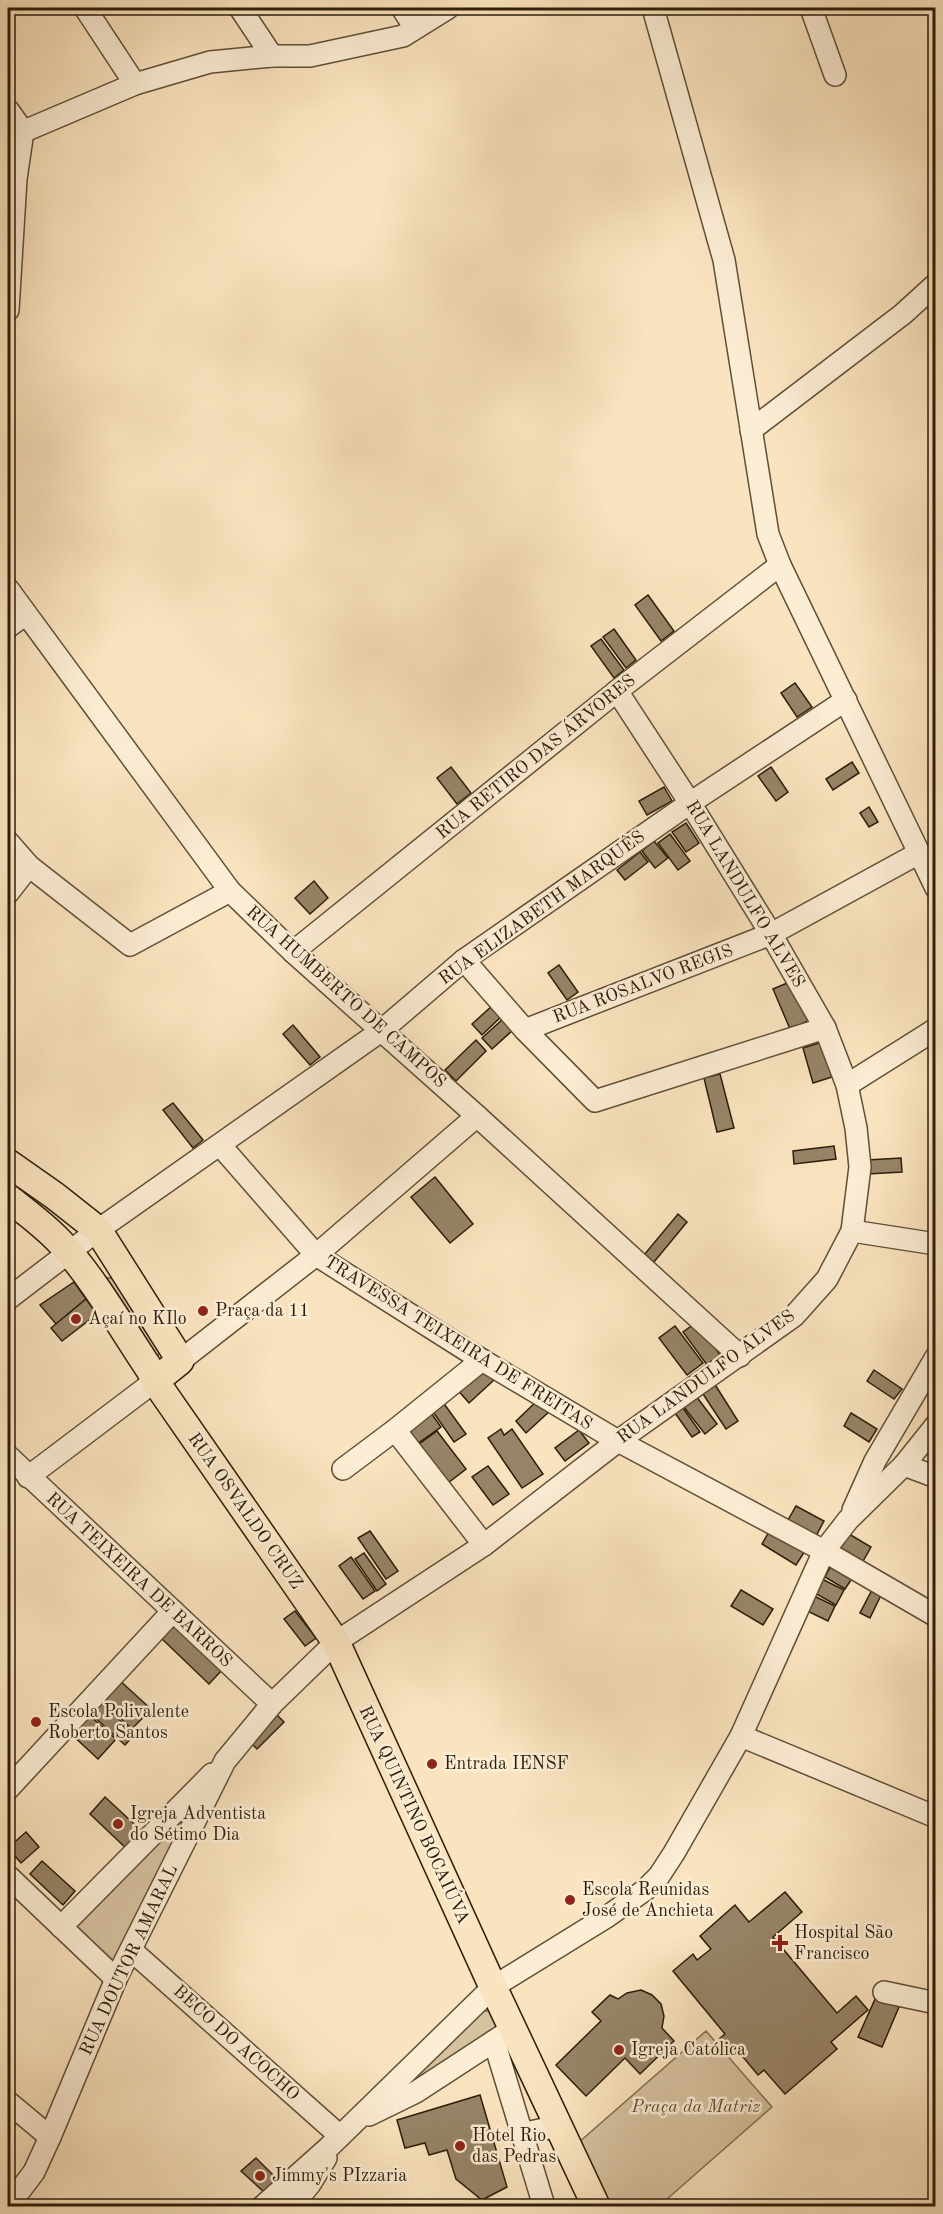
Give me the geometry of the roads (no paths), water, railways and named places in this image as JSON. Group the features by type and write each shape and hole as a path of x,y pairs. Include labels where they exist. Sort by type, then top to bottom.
{"main road":[{"path":"8,1164 55,1196 98,1230 177,1356 153,1376"},
{"name":"RUA OSVALDO CRUZ","path":"8,1198 48,1231 88,1278 336,1642"},
{"path":"88,1278 116,1260"},
{"name":"RUA QUINTINO BOCAIÚVA","path":"336,1642 493,1988 504,2035 558,2126 596,2206"}],"street":[{"path":"86,8 135,84"},
{"path":"240,8 272,56"},
{"path":"402,8 415,28"},
{"path":"15,134 135,84 210,62 272,56 310,56 403,36 448,8"},
{"path":"653,8 724,260 768,534 780,566 936,888"},
{"path":"811,8 834,75"},
{"path":"8,110 15,134 16,179 8,310"},
{"path":"751,429 903,314 936,284"},
{"name":"RUA RETIRO DAS ÁRVORES","path":"293,952 617,691 780,566"},
{"name":"RUA HUMBERTO DE CAMPOS","path":"8,589 230,891 293,952 740,1356"},
{"path":"8,627 26,614"},
{"name":"RUA LANDULFO ALVES","path":"336,1642 484,1545 618,1441 794,1316 827,1279 852,1231 860,1167 856,1128 847,1085 825,1028 771,934 617,691"},
{"name":"RUA ELIZABETH MARQUÊS","path":"8,1299 98,1230 381,1031 464,960 690,803 846,700"},
{"path":"8,842 29,866 130,945 230,891"},
{"name":"RUA ROSALVO REGIS","path":"525,1030 771,934 919,853"},
{"path":"8,893 29,866"},
{"path":"464,960 525,1030 595,1101 825,1028"},
{"path":"847,1085 936,1029"},
{"path":"177,1356 316,1255 477,1116"},
{"name":"TRAVESSA TEIXEIRA DE FREITAS","path":"220,1145 316,1255 482,1360 618,1441 824,1551 936,1616"},
{"path":"852,1231 936,1244"},
{"path":"848,1520 874,1461 936,1358"},
{"path":"342,1469 482,1360"},
{"path":"28,1476 153,1376"},
{"path":"263,2206 341,2135 493,1988 608,1916 645,1890 659,1875 674,1854 741,1736 824,1551 848,1520 904,1465 936,1425"},
{"path":"395,1430 484,1545"},
{"name":"RUA TEIXEIRA DE BARROS","path":"8,1456 272,1704"},
{"path":"904,1465 936,1477"},
{"path":"8,1789 172,1611"},
{"name":"RUA DOUTOR AMARAL","path":"8,2206 34,2172 116,1979 225,1761 272,1704 336,1642"},
{"path":"741,1736 936,1816"},
{"path":"61,1927 225,1761"},
{"path":"8,1876 116,1979"},
{"name":"BECO DO ACOCHO","path":"131,1950 341,2135"},
{"path":"884,1992 936,2003"},
{"path":"292,2206 320,2169 341,2135 416,2092 504,2035 521,2134 544,2206"},
{"path":"8,2102 50,2137"},
{"path":"521,2134 558,2126"}],"place":[{"name":"Praça da 11","path":"203,1311"},
{"name":"Açaí no KIlo","path":"76,1319"},
{"name":"Escola Polivalente Roberto Santos","path":"36,1722"},
{"name":"Entrada IENSF","path":"432,1764"},
{"name":"Igreja Adventista do Sétimo Dia","path":"118,1824"},
{"name":"Escola Reunidas José de Anchieta","path":"570,1900"},
{"name":"Hospital São Francisco","path":"780,1943"},
{"name":"Igreja Católica","path":"619,2050"},
{"name":"Hotel Rio das Pedras","path":"460,2146"},
{"name":"Jimmy's PIzzaria","path":"260,2176"}],"park label":[{"name":"Praça da Matriz","path":"696,2107"}]}
